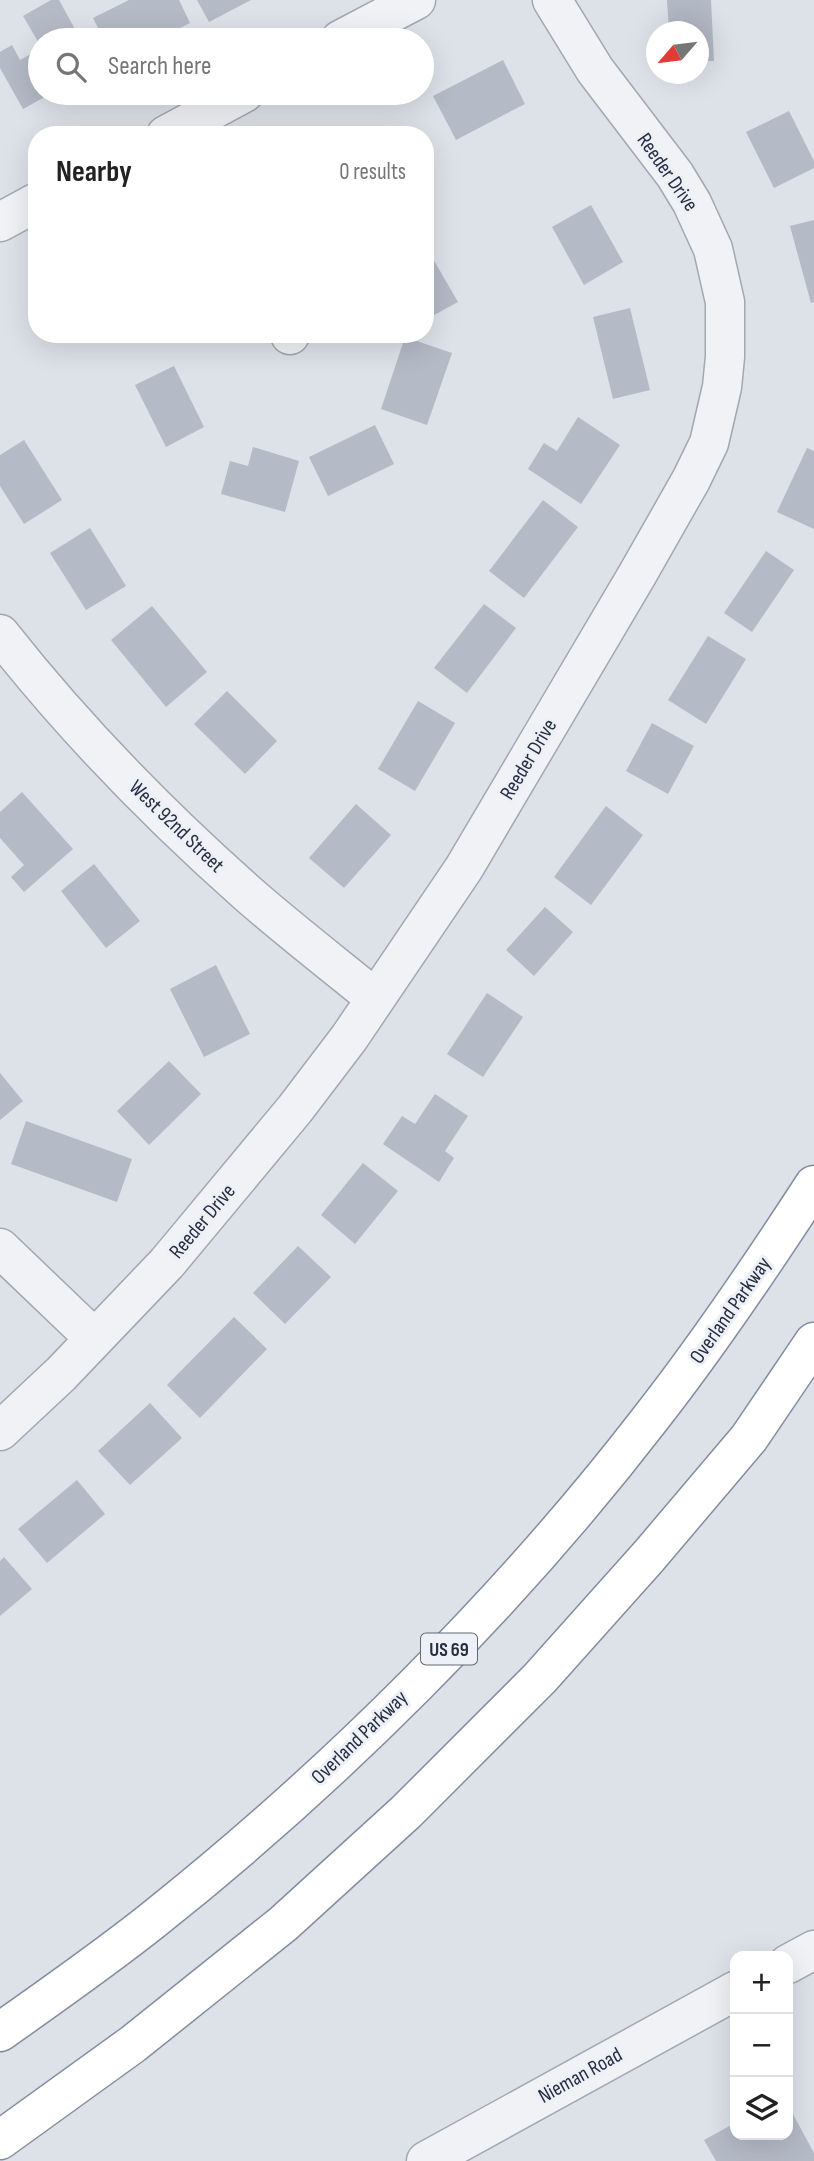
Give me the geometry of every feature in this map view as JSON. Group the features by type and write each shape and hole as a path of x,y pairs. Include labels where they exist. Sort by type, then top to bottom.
{"highway":[{"name":"Overland Parkway","path":"0,2032 152,1920 261,1829 365,1733 466,1631 558,1530 650,1420 738,1302 814,1185"},
{"path":"5,2138 133,2044 283,1924 406,1812 540,1678 649,1556 749,1438 814,1342"}],"street":[{"path":"363,28 416,0"},
{"name":"Reeder Drive","path":"0,1431 61,1374 167,1263 295,1110 349,1038 464,868 678,504 709,443 722,387 725,357 725,302 713,249 692,202 675,175 595,70 552,0"},
{"path":"188,126 224,105"},
{"path":"0,222 28,207"},
{"name":"West 92nd Street","path":"0,634 73,720 166,818 248,894 375,998"},
{"path":"0,1248 94,1338"},
{"path":"793,1961 814,1950"},
{"name":"Nieman Road","path":"426,2161 730,1994"}],"building":[{"path":"51,0 59,0 74,28 30,28 23,16"},
{"path":"129,0 179,0 190,23 180,28 98,28 93,18"},
{"path":"197,0 251,0 209,22"},
{"path":"667,0 711,0 714,61 709,61 709,21 668,21"},
{"path":"12,45 20,60 28,56 28,105 30,105 23,109 0,68 0,52"},
{"path":"503,60 525,104 456,140 434,95"},
{"path":"789,111 814,161 814,168 774,188 746,132"},
{"path":"591,205 623,262 584,285 552,227"},
{"path":"814,220 814,302 811,303 790,226"},
{"path":"434,261 458,302 434,315"},
{"path":"630,308 650,390 613,399 593,317"},
{"path":"403,343 423,343 452,353 427,425 381,409"},
{"path":"174,366 204,427 166,447 135,385"},
{"path":"578,417 620,445 581,504 528,469 544,443 557,451"},
{"path":"375,425 394,464 328,496 309,457"},
{"path":"24,440 62,500 24,524 0,486 0,455"},
{"path":"253,447 299,461 285,512 221,494 230,461 248,466"},
{"path":"807,448 814,451 814,529 777,512"},
{"path":"543,500 578,527 524,598 489,571"},
{"path":"90,528 126,586 86,610 50,553"},
{"path":"766,551 794,570 752,632 724,613"},
{"path":"484,604 516,628 467,693 434,668"},
{"path":"152,606 207,672 166,707 111,640"},
{"path":"708,636 746,659 706,724 668,700"},
{"path":"227,691 277,741 245,774 194,724"},
{"path":"418,701 455,723 415,791 378,769"},
{"path":"652,723 694,746 668,794 626,771"},
{"path":"22,792 73,849 24,892 11,877 24,865 0,838 0,812"},
{"path":"356,804 391,835 344,888 309,858"},
{"path":"606,806 643,835 591,905 554,877"},
{"path":"94,864 140,921 106,948 61,891"},
{"path":"545,907 573,932 534,976 506,950"},
{"path":"216,965 250,1034 204,1057 170,989"},
{"path":"487,993 523,1017 483,1077 447,1054"},
{"path":"169,1061 201,1094 149,1145 117,1111"},
{"path":"0,1073 23,1101 0,1120"},
{"path":"435,1094 468,1116 445,1151 454,1158 439,1182 383,1144 402,1116 415,1124"},
{"path":"26,1121 132,1159 117,1202 11,1164"},
{"path":"363,1163 398,1191 355,1244 321,1215"},
{"path":"298,1246 331,1277 285,1324 253,1293"},
{"path":"234,1317 267,1349 200,1418 167,1385"},
{"path":"150,1403 182,1438 130,1485 98,1451"},
{"path":"77,1480 105,1514 47,1563 18,1529"},
{"path":"4,1557 32,1589 0,1616 0,1561"},
{"path":"793,2114 814,2153 814,2161 716,2161 704,2140 730,2126 730,2140 793,2140"}]}
